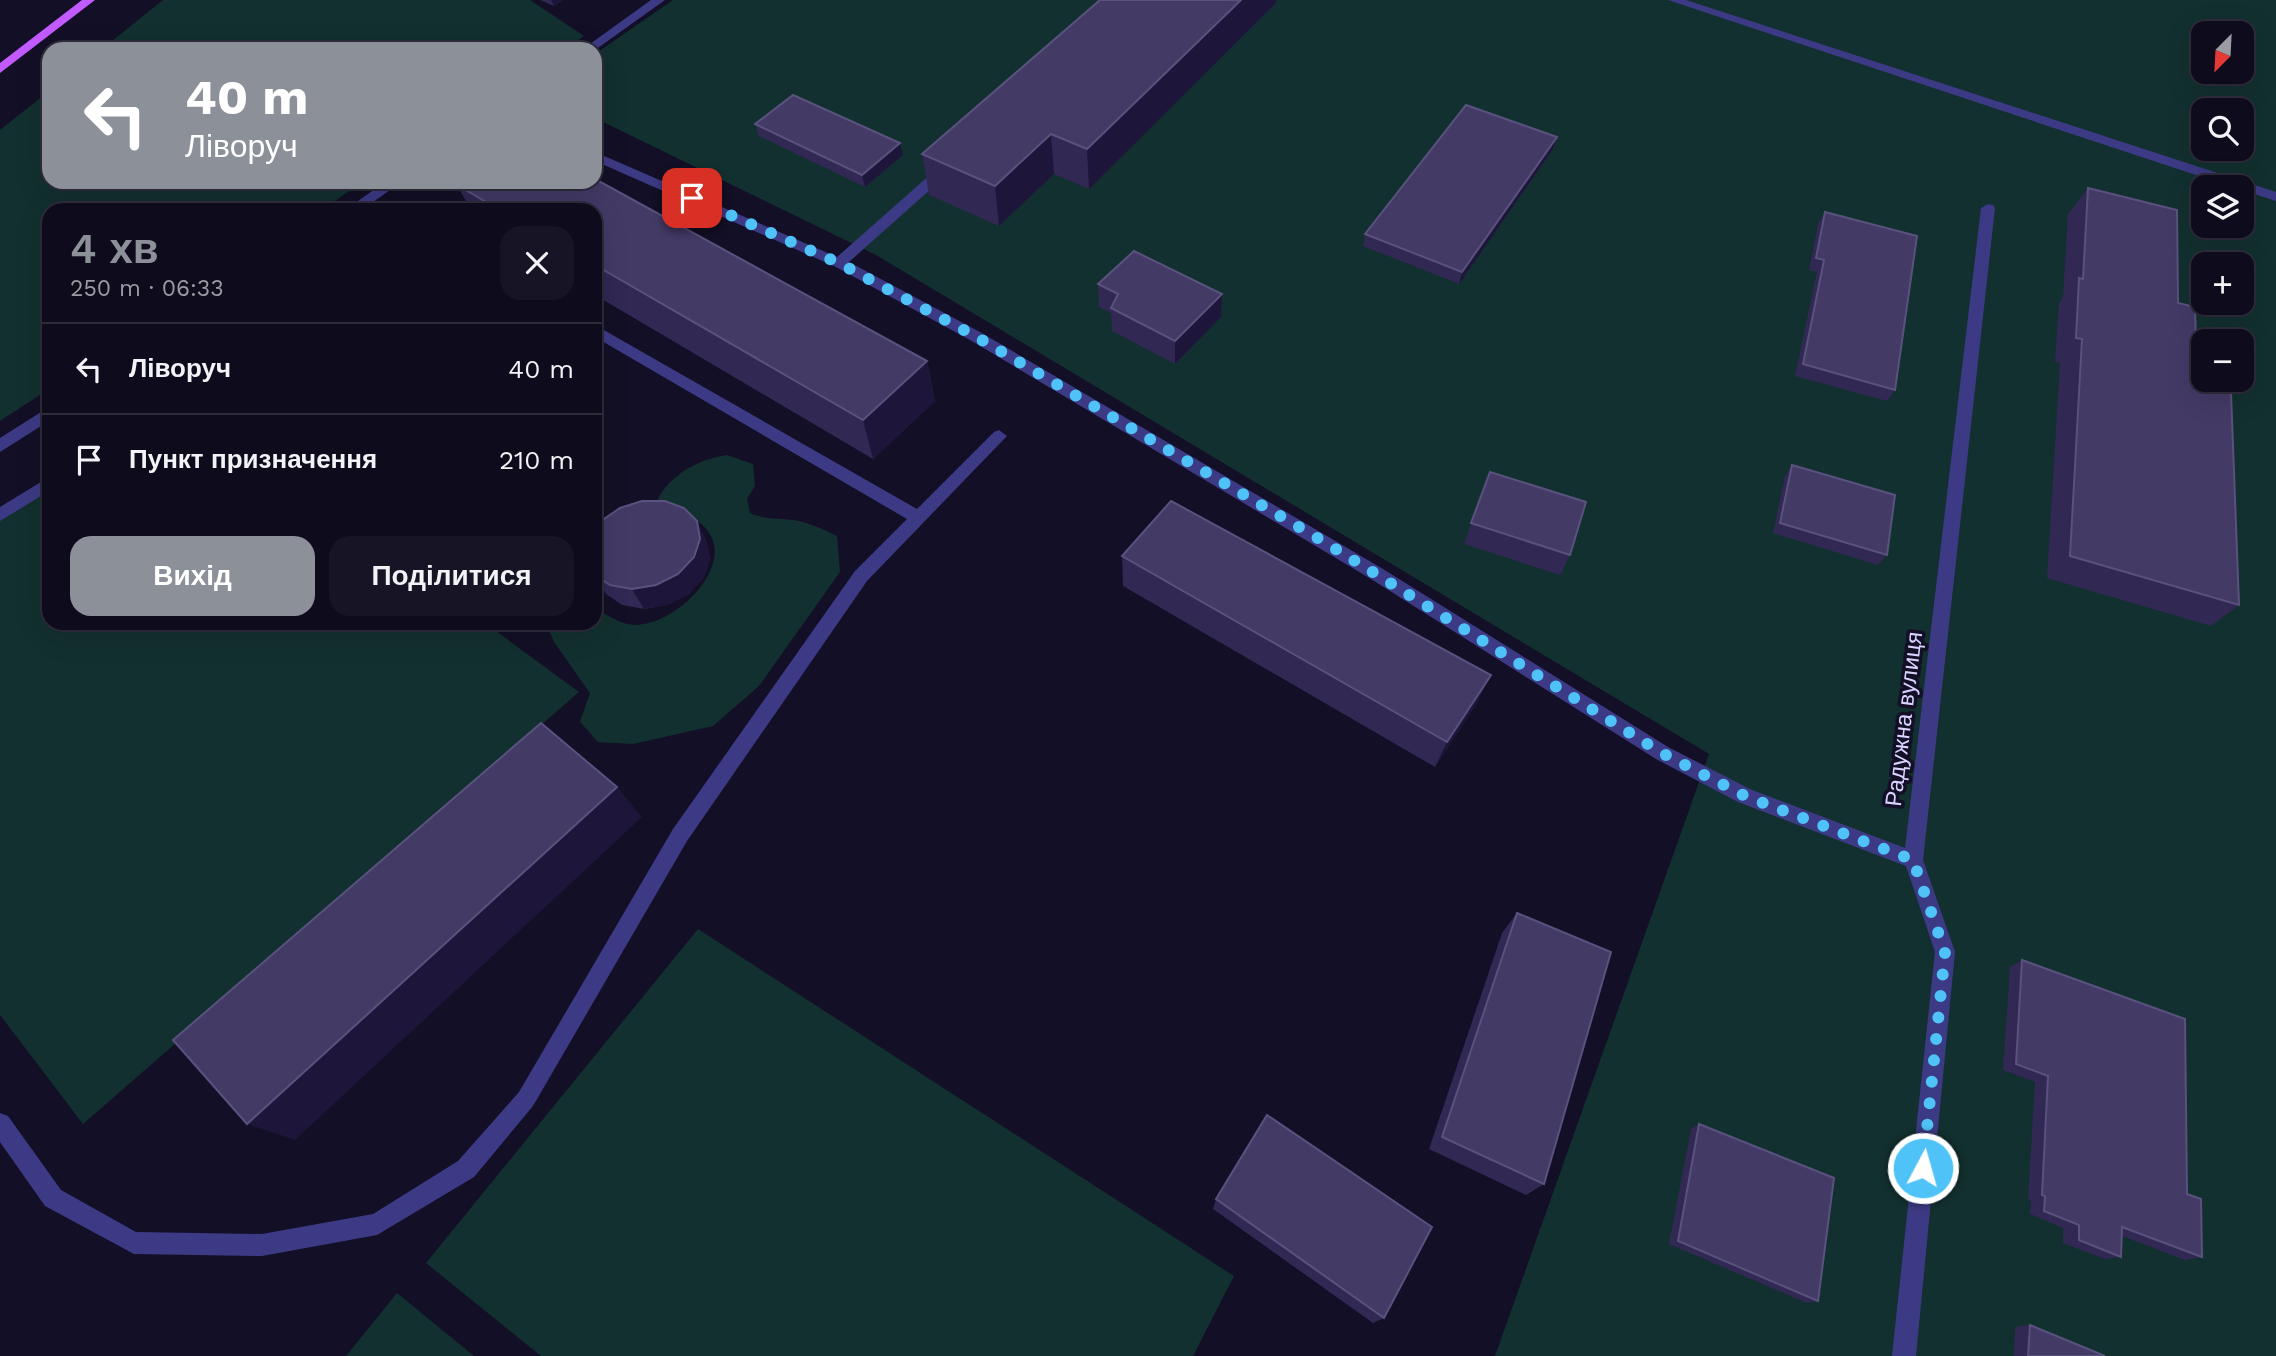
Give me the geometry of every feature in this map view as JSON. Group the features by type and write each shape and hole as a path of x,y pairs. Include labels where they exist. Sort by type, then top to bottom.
{"main road":[{"path":"0,69 89,0"}],"street":[{"path":"599,42 659,0"},
{"path":"1674,0 2276,197"},
{"path":"602,159 839,263 975,336 1169,449 1662,753 1745,796 1913,860"},
{"path":"839,263 952,163"},
{"path":"362,203 384,189"},
{"path":"474,203 495,189"},
{"name":"Радужна вулиця","path":"1904,1356 1945,952 1913,860 1988,208"},
{"path":"602,334 918,518"},
{"path":"0,446 42,419"},
{"path":"0,1124 53,1198 134,1243 262,1245 377,1223 466,1169 526,1099 688,824 861,576 999,436"},
{"path":"0,515 42,488"}],"green space":[{"path":"163,0 530,0 584,36 575,42 111,42"},
{"path":"673,0 2276,0 2276,1356 1495,1356 1709,754 876,255 602,121 602,49"},
{"path":"42,97 42,189 352,189 332,203 42,203 42,394 0,421 0,130"},
{"path":"727,455 753,464 755,486 747,499 750,513 767,518 800,521 837,536 840,572 759,686 713,726 633,744 598,742 580,722 590,693 554,642 549,630 602,630 602,612 624,623 645,624 668,615 689,600 705,580 714,558 712,538 696,520 663,509 658,499 678,475 706,460"},
{"path":"42,492 42,630 495,630 579,692 83,1124 0,1015 0,519"},
{"path":"698,929 1234,1276 1193,1356 541,1356 426,1263"},
{"path":"397,1293 474,1356 346,1356"}],"building":[{"path":"1100,0 1241,0 1087,149 1051,134 995,186 922,154"},
{"path":"793,95 900,143 862,175 755,124"},
{"path":"1466,105 1557,137 1462,272 1365,234"},
{"path":"602,183 927,361 863,420 602,269 602,203 488,203 464,189 602,189"},
{"path":"2088,188 2177,210 2178,303 2191,306 2191,315 2195,315 2196,329 2191,329 2191,392 2231,392 2239,605 2070,556 2082,339 2076,338 2079,278 2083,279"},
{"path":"1825,212 1917,236 1895,390 1803,364 1824,260 1816,258"},
{"path":"1134,251 1222,294 1175,341 1111,308 1118,294 1098,284"},
{"path":"1792,465 1895,495 1887,555 1780,523"},
{"path":"1490,472 1586,502 1570,555 1471,523"},
{"path":"642,501 665,501 684,508 697,521 700,539 694,557 678,574 656,585 632,589 610,585 602,580 602,520 620,508"},
{"path":"1171,501 1491,675 1447,742 1122,556"},
{"path":"541,723 617,787 247,1124 173,1040"},
{"path":"1517,913 1611,952 1544,1184 1442,1137"},
{"path":"2022,960 2185,1019 2187,1194 2201,1199 2202,1257 2122,1227 2121,1257 2079,1240 2079,1225 2044,1211 2045,1196 2042,1195 2048,1076 2016,1064"},
{"path":"1267,1115 1432,1227 1384,1318 1216,1199"},
{"path":"1699,1124 1834,1178 1818,1301 1678,1241"},
{"path":"2030,1325 2105,1356 2028,1356"}],"route":[{"path":"692,198 839,263 975,336 1331,546 1662,753 1745,796 1913,860 1945,952 1923,1168"}]}
